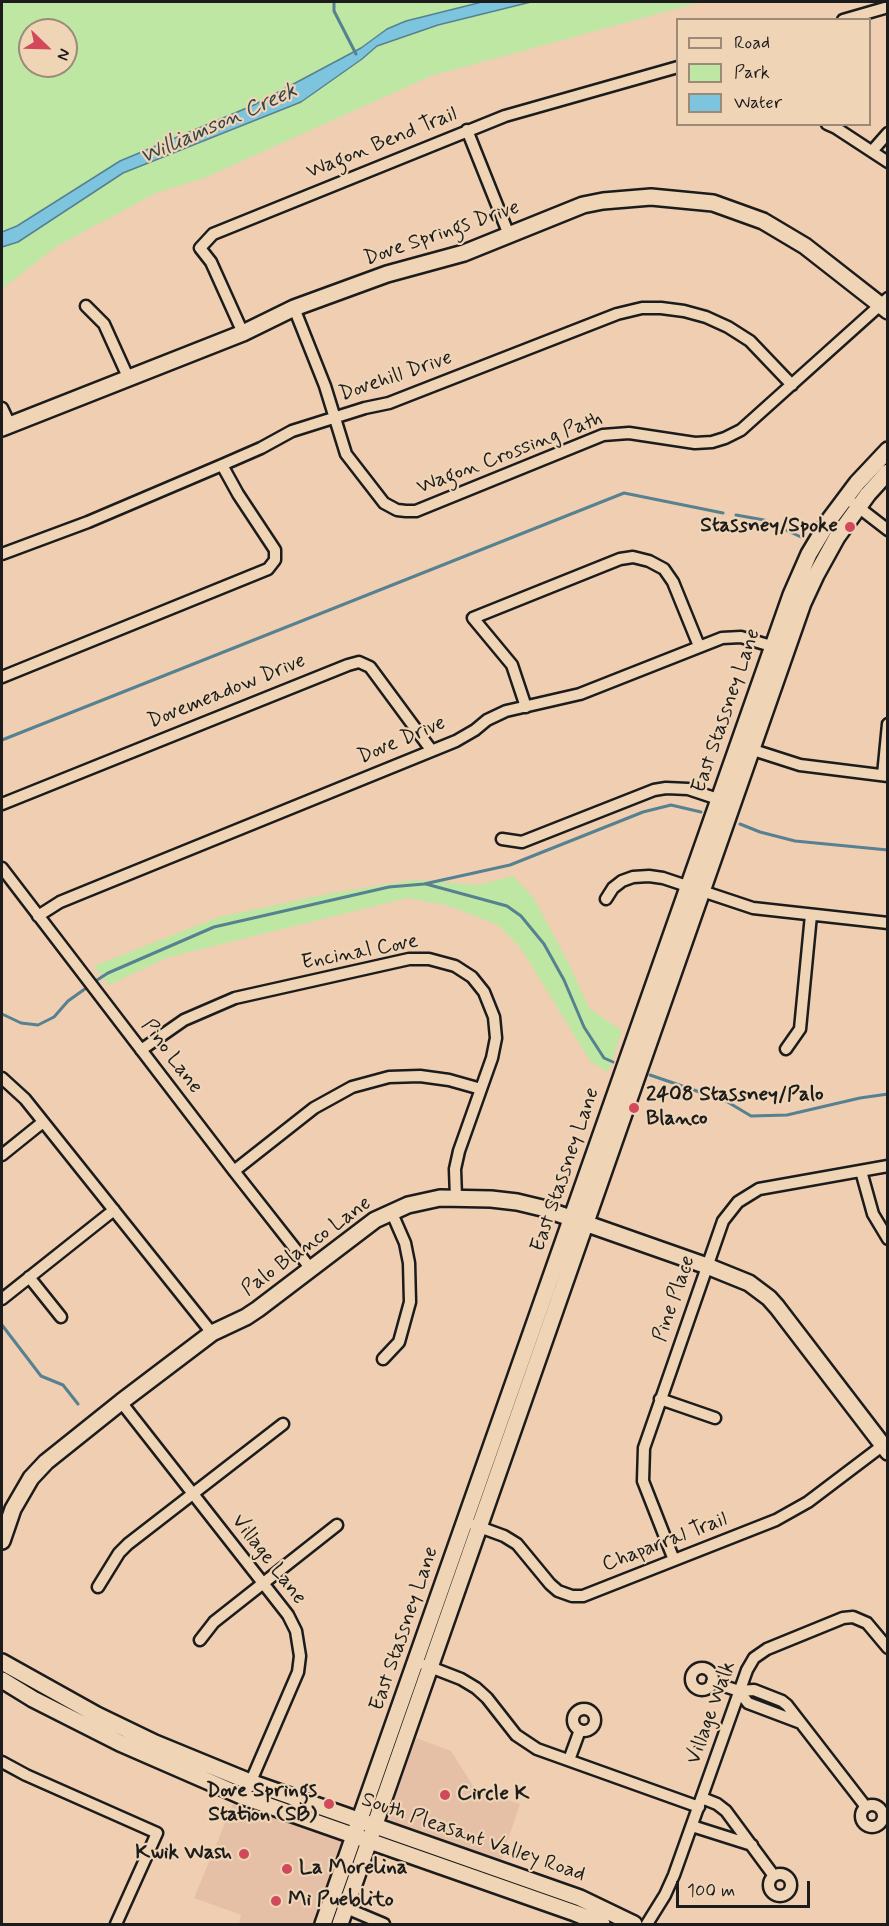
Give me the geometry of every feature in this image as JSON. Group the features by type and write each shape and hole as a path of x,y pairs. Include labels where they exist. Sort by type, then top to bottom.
{"main road":[{"name":"Dove Springs Drive","path":"6,427 243,333 294,308 387,274 464,253 583,205 603,201 651,197 713,202 763,220 805,246 885,305"},
{"name":"East Stassney Lane","path":"323,1924 354,1836 423,1664 579,1220 643,1063 721,807 745,748 779,649 790,595 809,554 852,502 888,450"},
{"name":"East Stassney Lane","path":"852,502 888,472"},
{"name":"East Stassney Lane","path":"579,1220 627,1058 695,890"},
{"name":"Palo Blanco Lane","path":"2,1541 13,1509 31,1478 46,1462 212,1334 246,1317 360,1230 391,1211 423,1201 456,1198 517,1202 579,1220 749,1283 769,1298 885,1449"},
{"name":"South Pleasant Valley Road","path":"2,1662 116,1725 247,1789 354,1836 602,1924"},
{"name":"East Stassney Lane","path":"340,1924 375,1826 423,1664"},
{"name":"South Pleasant Valley Road","path":"2,1680 33,1699 110,1739 247,1789 360,1821 580,1898 634,1924"}],"street":[{"path":"850,18 888,7"},
{"name":"Wagon Bend Trail","path":"243,333 211,262 200,248 213,234 505,116 676,68"},
{"path":"832,126 873,150 888,162"},
{"path":"467,130 509,235"},
{"path":"873,150 888,133"},
{"name":"Wagon Crossing Path","path":"294,308 325,386 346,454 384,503 397,510 416,511 603,435 629,432 695,443 712,442 741,430 885,305"},
{"path":"86,306 104,324 128,377"},
{"name":"Dovehill Drive","path":"2,554 88,522 261,448 292,431 365,408 389,403 617,314 642,308 684,311 706,317 728,327 750,341 792,385"},
{"path":"2,408 6,427"},
{"path":"2,676 268,569 275,560 275,550 222,465"},
{"path":"852,502 888,530"},
{"path":"526,707 512,665 473,618 620,560 633,557 649,561 664,569 673,582 699,646"},
{"name":"Dove Drive","path":"38,916 60,902 456,741 487,720 506,711 580,694 722,638 741,637 779,649"},
{"name":"Dovemeadow Drive","path":"2,804 359,662 370,668 432,751"},
{"path":"745,748 800,765 885,776 888,724"},
{"path":"502,839 522,842 654,790 666,788 688,789 721,807"},
{"name":"Pino Lane","path":"2,868 311,1269"},
{"path":"606,898 622,881 633,877 656,877 753,908 888,923"},
{"path":"786,1049 800,1029 811,915"},
{"name":"Encinal Cove","path":"141,1050 184,1020 235,998 410,959 429,958 455,966 472,978 484,992 492,1009 496,1028 495,1048 457,1160 456,1198"},
{"path":"234,1171 314,1108 352,1087 389,1077 412,1076 442,1079 481,1089"},
{"path":"2,1078 18,1091 212,1334"},
{"path":"2,1155 43,1122"},
{"name":"Pine Place","path":"674,1560 643,1481 645,1442 723,1221 734,1206 759,1188 888,1166"},
{"path":"861,1171 873,1214 888,1239"},
{"path":"2,1299 114,1210"},
{"path":"383,1359 399,1342 410,1302 409,1263 405,1243 391,1211"},
{"path":"29,1277 61,1317"},
{"path":"660,1399 715,1419"},
{"name":"Village Lane","path":"122,1402 293,1623 299,1639 300,1656 294,1680 247,1789"},
{"path":"98,1587 123,1548 283,1424"},
{"name":"Chaparral Trail","path":"472,1524 512,1540 527,1554 553,1588 572,1596 588,1594 793,1512 885,1449"},
{"path":"200,1640 214,1622 337,1525"},
{"name":"Village Walk","path":"647,1924 674,1875 750,1663 760,1653 843,1618 857,1618 867,1623 888,1648"},
{"path":"423,1664 461,1679 476,1688 487,1698 511,1729 522,1740 537,1749 700,1803 717,1804 726,1810 774,1876"},
{"path":"712,1682 739,1691 748,1703 801,1723 866,1807"},
{"path":"569,1760 580,1730"},
{"path":"2,1762 26,1775 157,1833 116,1924"},
{"path":"692,1826 752,1845"},
{"path":"346,1908 384,1924"}],"shaded area":[{"path":"416,1738 451,1751 475,1789 520,1804 490,1893 379,1854 390,1820 389,1816"},
{"path":"235,1799 346,1839 319,1924 239,1924 241,1915 194,1898"}],"green space":[{"path":"2,2 701,2 431,76 204,178 156,193 57,246 2,289"},
{"path":"513,876 533,897 567,960 589,1008 622,1031 608,1072 591,1062 520,947 498,925 447,905 407,898 166,958 109,985 94,966 219,917 332,893 414,880 478,885"}],"water":[{"name":"Williamson Creek","path":"482,2 531,2 438,25 377,46 301,102 123,173 18,242 2,247 2,232 17,226 120,161 254,105 361,48 387,29 406,21"}],"waterway":[{"path":"334,2 334,11 356,54"},
{"path":"2,740 624,493 723,513"},
{"path":"736,515 764,520 801,537"},
{"path":"94,982 108,973 214,927 389,887 424,884 510,865 643,812 671,805 701,812"},
{"path":"740,824 795,841 888,850"},
{"path":"426,884 507,906 521,916 544,944 564,980 584,1027 604,1058 613,1062"},
{"path":"2,1014 21,1023 38,1025 54,1017 68,1001 89,986"},
{"path":"650,1075 726,1101 751,1116 787,1115 888,1094"},
{"path":"2,1325 41,1376 63,1385 78,1404"}],"place":[{"name":"Stassney/Spoke","path":"850,527"},
{"name":"2408 Stassney/Palo Blanco","path":"634,1108"},
{"name":"Circle K","path":"445,1795"},
{"name":"Dove Springs Station (SB)","path":"329,1804"},
{"name":"Kwik Wash","path":"244,1854"},
{"name":"La Morelina","path":"287,1869"},
{"name":"Mi Pueblito","path":"276,1901"}]}
